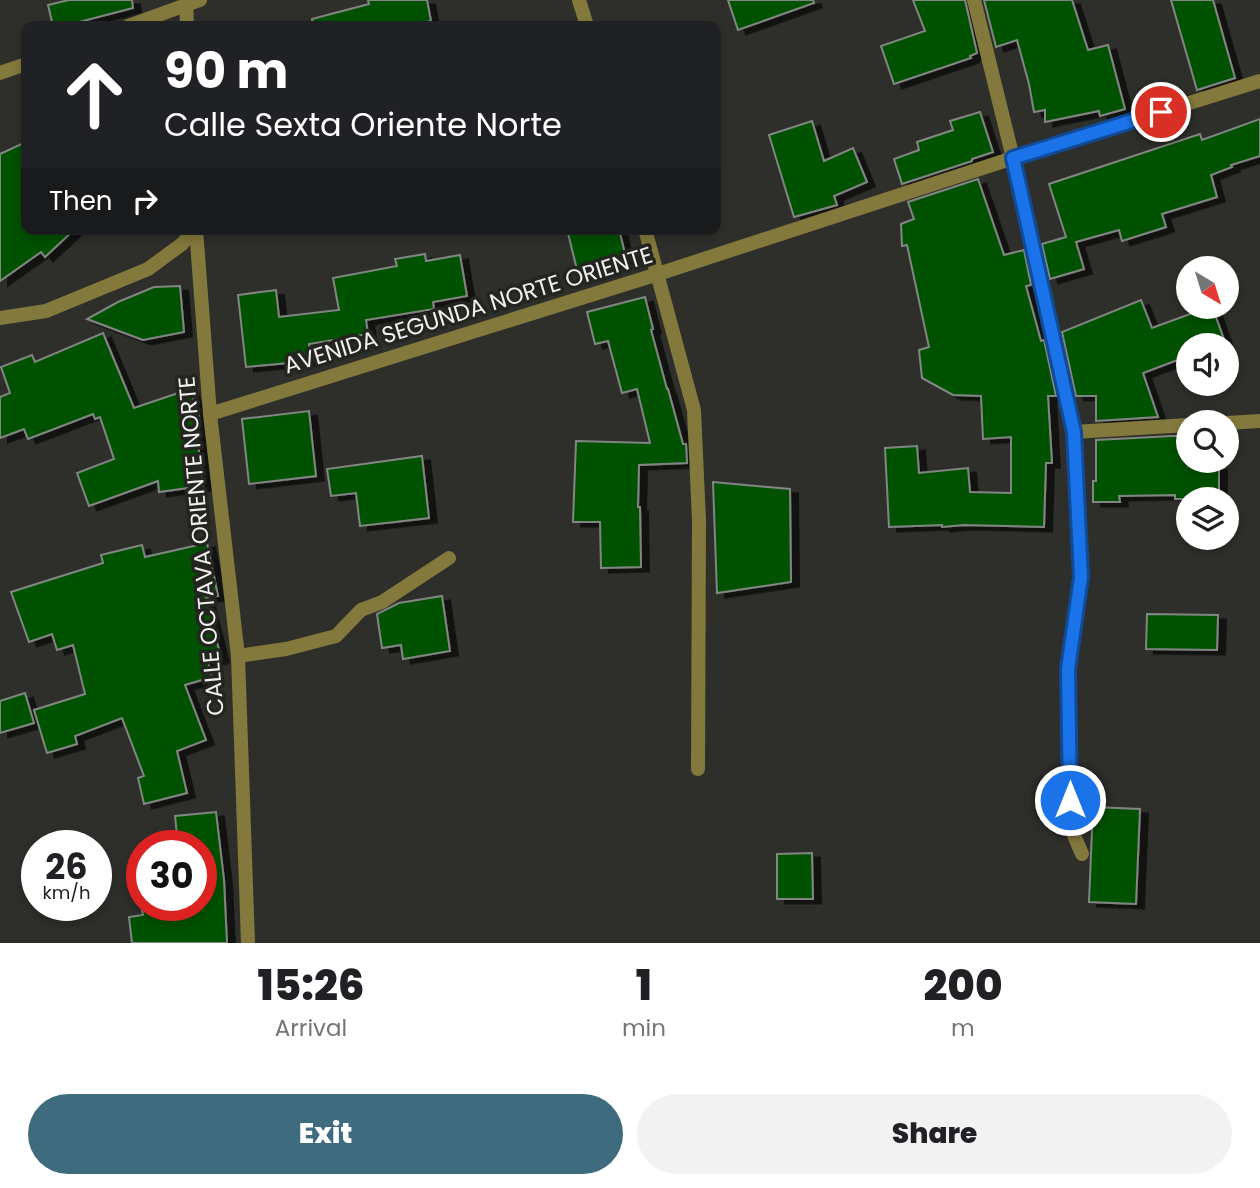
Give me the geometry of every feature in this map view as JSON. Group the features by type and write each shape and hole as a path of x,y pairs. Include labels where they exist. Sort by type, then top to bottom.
{"street":[{"path":"579,0 585,21"},
{"path":"974,0 1013,158 1074,432 1081,577 1068,669 1070,825 1082,854"},
{"path":"141,21 191,2"},
{"path":"188,21 191,2"},
{"path":"0,73 21,66"},
{"name":"AVENIDA SEGUNDA NORTE ORIENTE","path":"210,414 1260,82"},
{"path":"0,318 46,310 148,269 190,235"},
{"name":"CALLE OCTAVA ORIENTE NORTE","path":"196,235 210,414 238,656 248,943"},
{"path":"647,235 694,410 699,520 698,769"},
{"path":"1239,422 1260,421"},
{"path":"1074,432 1176,426"},
{"path":"238,656 285,649 336,636 361,610 382,601 449,558"}],"building":[{"path":"69,0 132,0 133,8 83,21 52,21 48,5"},
{"path":"368,0 427,0 431,21 312,21 369,4"},
{"path":"728,0 813,0 814,3 738,30"},
{"path":"913,0 965,0 977,53 970,56 971,58 894,84 881,46 925,31"},
{"path":"984,0 1072,0 1088,50 1108,45 1125,109 1100,116 1099,111 1045,122 1045,110 1034,112 1017,40 996,47"},
{"path":"1171,0 1213,0 1235,78 1197,90"},
{"path":"980,112 993,152 902,184 894,159 919,150 917,142 953,130 950,121"},
{"path":"1260,119 1260,156 1211,175 1217,197 1162,214 1166,227 1122,241 1119,230 1076,242 1084,269 1050,279 1042,244 1066,237 1049,184 1200,134 1202,140"},
{"path":"812,121 824,161 853,148 867,182 834,196 837,205 794,217 769,135"},
{"path":"21,144 21,235 69,235 45,257 41,252 0,281 0,154"},
{"path":"978,179 1004,255 1024,250 1031,285 1026,286 1041,341 1044,340 1056,396 1048,396 1052,463 1046,463 1044,527 889,527 885,448 917,446 919,473 968,468 970,492 1011,493 1011,437 983,439 981,396 953,395 922,378 919,350 929,347 907,245 902,246 901,224 914,219 908,202"},
{"path":"568,235 620,235 626,258 578,274"},
{"path":"425,254 426,261 460,255 467,296 433,302 434,309 366,320 368,334 309,344 310,361 246,367 238,295 276,290 279,317 339,310 333,278 397,266 395,259"},
{"path":"180,286 184,332 143,340 87,319 154,287"},
{"path":"645,297 667,389 683,444 686,444 687,463 639,465 641,567 601,568 600,522 573,522 576,441 650,443 637,389 622,393 608,341 595,344 587,312"},
{"path":"1141,300 1152,328 1177,319 1217,319 1222,333 1176,333 1176,361 1143,373 1158,417 1096,421 1096,396 1076,396 1062,332"},
{"path":"103,333 134,408 190,389 199,416 195,417 203,486 159,492 158,481 89,506 77,473 114,459 100,417 95,419 93,414 28,439 24,429 0,438 0,397 10,393 1,367 32,355 35,362"},
{"path":"309,411 316,476 249,484 242,419"},
{"path":"1176,436 1176,473 1219,473 1219,487 1176,487 1176,499 1175,495 1119,496 1120,502 1093,502 1096,440"},
{"path":"422,456 429,518 360,526 356,493 331,496 327,469"},
{"path":"713,482 790,489 791,582 717,593"},
{"path":"207,543 218,596 206,598 221,658 208,662 212,677 185,685 206,740 177,751 187,793 144,804 138,778 144,776 122,718 75,736 77,744 47,753 34,710 85,694 73,645 57,650 52,634 29,642 11,592 103,563 101,555 142,545 145,557"},
{"path":"442,596 450,651 403,659 401,645 382,648 377,614 399,603"},
{"path":"1147,614 1218,615 1217,650 1146,649"},
{"path":"25,693 34,723 0,733 0,701"},
{"path":"1093,807 1140,809 1136,904 1089,902"},
{"path":"216,812 224,880 227,943 132,943 129,921 217,921 217,830 176,830 175,816"},
{"path":"812,853 813,899 777,899 777,854"}],"route":[{"path":"1070,800 1068,669 1081,577 1074,432 1013,158 1161,112"}]}
